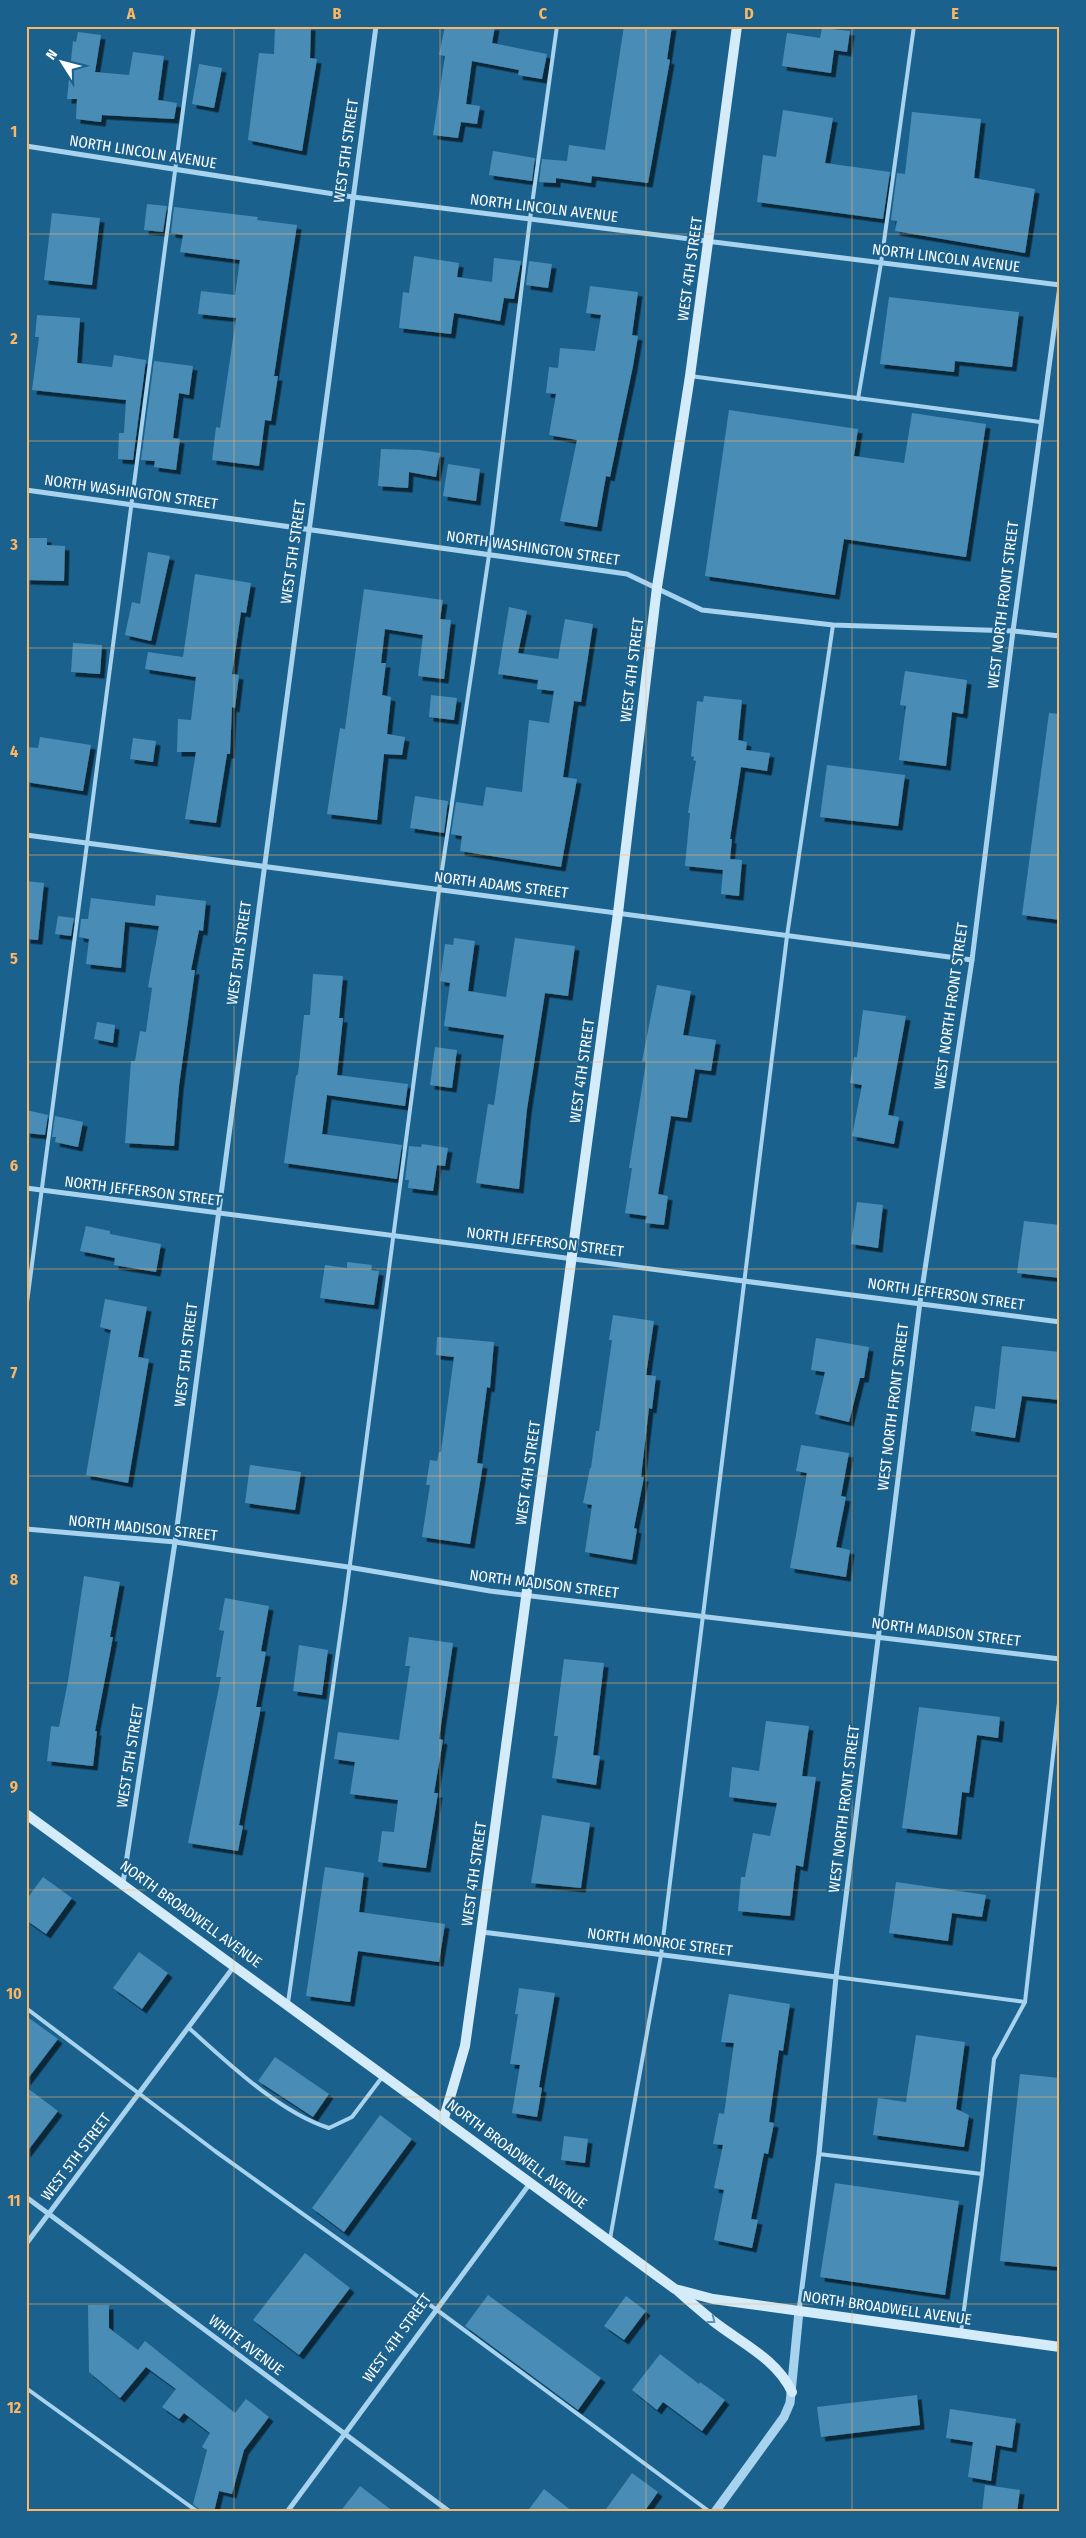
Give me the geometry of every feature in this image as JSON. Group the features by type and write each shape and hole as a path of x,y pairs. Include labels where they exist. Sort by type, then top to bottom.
{"main road":[{"name":"WEST 4TH STREET","path":"444,2118 465,2046 481,1932 618,913 657,588 690,376 737,26"},
{"name":"NORTH BROADWELL AVENUE","path":"26,1814 235,1964 675,2289 713,2299 1060,2347"},
{"path":"675,2289 713,2321 776,2367 785,2378 792,2392"}],"street":[{"name":"WEST 5TH STREET","path":"124,1883 174,1542 376,26"},
{"name":"NORTH LINCOLN AVENUE","path":"26,146 353,196 1060,285"},
{"name":"WEST NORTH FRONT STREET","path":"715,2512 784,2417 792,2392 799,2311 818,2154 836,1977 880,1636 920,1302 972,960 1040,422 1060,285"},
{"name":"NORTH WASHINGTON STREET","path":"26,490 626,574 702,610 833,625 1013,631 1060,636"},
{"name":"NORTH ADAMS STREET","path":"26,835 972,960"},
{"name":"NORTH JEFFERSON STREET","path":"26,1188 920,1302 1060,1322"},
{"name":"NORTH MADISON STREET","path":"26,1529 174,1542 526,1595 1060,1659"},
{"name":"NORTH MONROE STREET","path":"481,1932 836,1977"},
{"name":"WEST 5TH STREET","path":"26,2244 235,1964"},
{"name":"WEST 4TH STREET","path":"287,2512 531,2182"},
{"name":"WHITE AVENUE","path":"26,2197 450,2512"}],"lane":[{"path":"26,1310 194,26"},
{"path":"288,2003 394,1235 439,890 489,555 530,219 556,26"},
{"path":"858,399 881,263 914,26"},
{"path":"690,376 1040,422"},
{"path":"610,2241 661,1955 701,1615 787,936 833,625"},
{"path":"961,2332 982,2174 994,2058 1025,2002 1060,1694"},
{"path":"836,1977 1025,2002"},
{"path":"26,2008 215,2151 437,2310 710,2512"},
{"path":"189,2028 242,2074 308,2122 329,2128 352,2117 384,2074"},
{"path":"818,2154 982,2174"},
{"path":"26,2388 198,2512"}],"building":[{"path":"275,26 311,26 310,58 317,59 302,151 248,140 259,53 274,54"},
{"path":"445,26 495,26 492,43 547,54 542,79 518,75 519,70 472,61 466,104 480,106 477,124 461,122 458,138 433,135 445,56 439,55"},
{"path":"624,26 672,26 667,59 670,60 648,183 592,176 591,183 556,178 556,183 539,182 542,159 567,161 569,145 605,150"},
{"path":"822,28 850,31 847,52 834,50 831,73 782,66 787,33 820,38"},
{"path":"78,32 101,35 95,72 129,75 133,52 164,56 158,100 177,103 174,119 102,115 101,122 76,119 77,99 67,99 73,41 76,42"},
{"path":"199,64 222,68 214,108 192,104"},
{"path":"783,110 833,118 825,163 890,172 883,219 757,202 763,155 776,157"},
{"path":"912,112 981,119 974,178 1035,189 1025,253 895,231 897,221 891,220 897,173 905,174"},
{"path":"493,151 535,158 532,181 489,175"},
{"path":"147,204 167,206 163,232 144,230"},
{"path":"174,207 258,217 257,220 297,225 274,376 278,376 271,421 265,420 259,466 212,460 216,427 220,428 236,318 198,314 201,291 235,295 240,260 180,252 183,235 171,233"},
{"path":"52,213 100,218 92,285 44,280"},
{"path":"414,256 459,263 457,277 492,282 494,258 521,261 514,299 504,298 500,321 454,313 451,334 399,328 403,292 409,293"},
{"path":"529,261 552,264 548,288 526,285"},
{"path":"590,286 638,292 632,335 638,336 633,366 610,477 606,476 597,527 560,521 577,440 549,435 556,394 546,393 549,367 558,368 560,348 595,351 601,315 586,313"},
{"path":"889,297 1019,312 1012,367 955,361 954,372 880,364"},
{"path":"37,315 80,318 77,363 112,367 114,355 146,360 133,460 118,459 119,433 124,433 126,400 32,390 39,337 35,337"},
{"path":"154,361 193,366 189,395 179,393 173,438 180,439 176,470 154,467 155,461 141,460"},
{"path":"729,410 858,429 854,456 904,463 912,413 986,424 966,557 844,539 835,595 705,576"},
{"path":"381,449 420,450 440,453 436,477 409,472 408,488 378,486"},
{"path":"448,464 480,469 476,501 443,496"},
{"path":"26,538 47,538 47,545 65,546 64,581 26,580"},
{"path":"148,552 170,556 151,641 125,635 132,602 140,604"},
{"path":"195,574 251,583 246,613 241,612 232,674 239,675 235,708 232,707 230,754 227,754 216,823 185,819 196,752 177,752 178,719 191,720 196,677 145,669 148,652 183,657"},
{"path":"364,589 443,600 440,619 451,620 444,679 418,676 423,635 385,629 381,663 386,663 382,695 391,697 387,734 405,737 402,755 384,754 377,820 327,814 340,728 345,729"},
{"path":"509,607 527,611 518,653 558,659 565,619 593,624 581,702 574,701 563,777 577,779 561,867 460,851 462,836 451,834 456,802 483,806 486,787 522,792 529,720 549,723 554,691 537,689 538,680 498,674"},
{"path":"73,643 102,645 100,674 71,672"},
{"path":"905,671 967,680 963,714 952,712 946,766 899,760 906,706 900,705"},
{"path":"431,695 457,698 454,720 429,717"},
{"path":"704,696 742,700 738,740 747,742 746,750 770,753 767,771 741,767 730,839 732,839 730,859 742,860 739,896 721,894 723,870 685,866 690,813 688,813 696,761 691,756 697,701 703,702"},
{"path":"1049,713 1060,714 1060,920 1022,915"},
{"path":"40,737 91,745 83,791 26,782 26,747 38,748"},
{"path":"133,738 156,741 153,762 130,759"},
{"path":"827,765 905,775 898,826 820,817"},
{"path":"415,796 448,801 444,833 410,828"},
{"path":"26,881 44,883 38,940 26,939"},
{"path":"156,895 206,901 203,931 199,930 191,970 195,970 179,1086 174,1146 125,1143 131,1061 135,1061 140,1031 146,1032 152,988 148,987 159,926 125,922 121,968 86,964 89,939 79,937 81,919 88,919 91,898 155,906"},
{"path":"58,916 74,918 71,936 55,934"},
{"path":"454,938 475,941 468,991 506,997 515,938 575,946 568,996 545,993 527,1109 519,1189 476,1183 488,1104 494,1105 504,1035 444,1026 450,983 440,981 445,944 453,945"},
{"path":"313,974 343,976 339,1018 343,1018 337,1075 408,1084 405,1106 327,1095 322,1134 402,1145 397,1179 284,1163 296,1076 298,1074 304,1015 310,1015"},
{"path":"657,985 691,991 683,1035 716,1040 711,1071 695,1069 687,1118 671,1116 658,1194 668,1196 664,1225 645,1223 647,1216 625,1213 632,1168 629,1168 646,1062 642,1061"},
{"path":"863,1010 906,1016 888,1115 899,1117 894,1144 852,1136 862,1085 850,1083 854,1057 857,1057"},
{"path":"97,1022 115,1025 113,1043 94,1039"},
{"path":"435,1047 457,1050 452,1088 430,1085"},
{"path":"26,1110 48,1115 45,1135 26,1133"},
{"path":"55,1116 83,1122 78,1147 55,1142 56,1137 52,1137"},
{"path":"422,1144 448,1148 445,1166 437,1165 433,1191 408,1188 409,1180 405,1180 409,1146 421,1147"},
{"path":"857,1202 883,1205 878,1248 851,1244"},
{"path":"1024,1221 1060,1225 1060,1278 1017,1273"},
{"path":"86,1226 110,1231 110,1234 161,1244 156,1272 114,1265 115,1258 80,1251"},
{"path":"347,1262 372,1265 371,1270 379,1271 374,1305 320,1298 325,1265 347,1268"},
{"path":"105,1299 147,1307 138,1357 149,1359 128,1483 86,1475 111,1330 100,1327"},
{"path":"613,1315 654,1321 646,1375 656,1376 652,1409 649,1408 641,1477 644,1477 634,1528 637,1529 632,1560 585,1552 592,1505 583,1503 591,1468 596,1431 599,1431 612,1340 609,1340"},
{"path":"437,1337 494,1342 490,1388 487,1387 477,1463 483,1464 470,1544 422,1537 430,1485 426,1485 430,1460 437,1461 439,1452 441,1452 454,1357 436,1355"},
{"path":"816,1338 869,1347 864,1378 860,1378 849,1422 815,1414 825,1372 811,1370"},
{"path":"1002,1346 1060,1352 1060,1400 1022,1396 1015,1438 971,1431 975,1406 995,1409"},
{"path":"801,1445 849,1453 841,1496 846,1497 836,1547 850,1550 846,1577 790,1568 807,1473 796,1471"},
{"path":"250,1465 301,1472 295,1510 245,1503"},
{"path":"84,1576 120,1582 110,1637 113,1637 95,1731 97,1731 93,1766 47,1761 51,1726 59,1727"},
{"path":"225,1598 269,1606 261,1651 266,1652 256,1707 261,1707 239,1825 243,1826 238,1851 188,1843 221,1677 216,1677 224,1631 219,1630"},
{"path":"409,1637 453,1643 439,1739 443,1740 434,1793 438,1793 426,1868 378,1862 382,1831 394,1832 398,1800 350,1794 355,1762 334,1759 338,1732 399,1740 410,1666 405,1666"},
{"path":"299,1645 328,1650 322,1695 293,1691"},
{"path":"564,1659 604,1663 593,1755 600,1756 596,1785 552,1778 558,1736 554,1736"},
{"path":"919,1707 1000,1717 998,1738 977,1735 969,1793 962,1792 957,1835 902,1828"},
{"path":"766,1721 809,1726 802,1776 816,1777 803,1867 796,1865 790,1916 738,1911 741,1877 745,1877 753,1833 770,1836 777,1803 729,1797 732,1767 759,1771"},
{"path":"542,1815 590,1823 581,1888 531,1883"},
{"path":"325,1867 364,1873 359,1912 445,1924 439,1962 358,1951 350,2002 306,1996"},
{"path":"43,1877 72,1898 46,1934 26,1920 26,1900"},
{"path":"896,1882 986,1895 982,1917 952,1913 948,1941 889,1933"},
{"path":"139,1952 168,1973 142,2009 113,1988"},
{"path":"519,1988 555,1993 539,2087 542,2088 537,2117 512,2113 520,2065 510,2064 518,2014 515,2014"},
{"path":"729,1994 790,2004 783,2051 779,2050 769,2122 774,2123 768,2154 764,2153 751,2219 758,2220 752,2248 714,2240 724,2190 714,2188 723,2145 713,2144 719,2113 724,2114 734,2043 721,2042"},
{"path":"26,2016 58,2039 26,2081"},
{"path":"916,2035 965,2042 956,2109 969,2115 964,2147 873,2135 878,2098 906,2102"},
{"path":"275,2057 329,2094 313,2117 258,2081"},
{"path":"1020,2074 1060,2078 1060,2267 1000,2261"},
{"path":"26,2087 58,2111 26,2153"},
{"path":"380,2115 412,2139 344,2232 312,2208"},
{"path":"564,2136 588,2139 585,2163 561,2160"},
{"path":"835,2183 959,2201 945,2295 820,2277"},
{"path":"305,2253 350,2288 299,2355 253,2320"},
{"path":"488,2295 601,2378 578,2410 465,2326"},
{"path":"626,2296 646,2311 624,2340 604,2326"},
{"path":"88,2305 109,2305 109,2328 138,2350 145,2341 235,2413 246,2399 269,2417 244,2450 232,2494 219,2491 214,2512 202,2512 193,2504 207,2450 202,2447 210,2433 184,2413 179,2419 162,2407 176,2389 146,2367 120,2398 89,2372"},
{"path":"660,2354 699,2384 700,2382 725,2400 702,2431 663,2402 657,2410 632,2390"},
{"path":"917,2395 920,2425 821,2437 817,2407"},
{"path":"950,2409 1016,2419 1012,2448 996,2445 991,2481 968,2477 973,2442 946,2438"},
{"path":"632,2473 658,2492 644,2512 604,2512"},
{"path":"985,2485 1020,2490 1017,2512 982,2512"},
{"path":"360,2486 394,2512 340,2512"},
{"path":"544,2489 573,2512 527,2512"}]}
